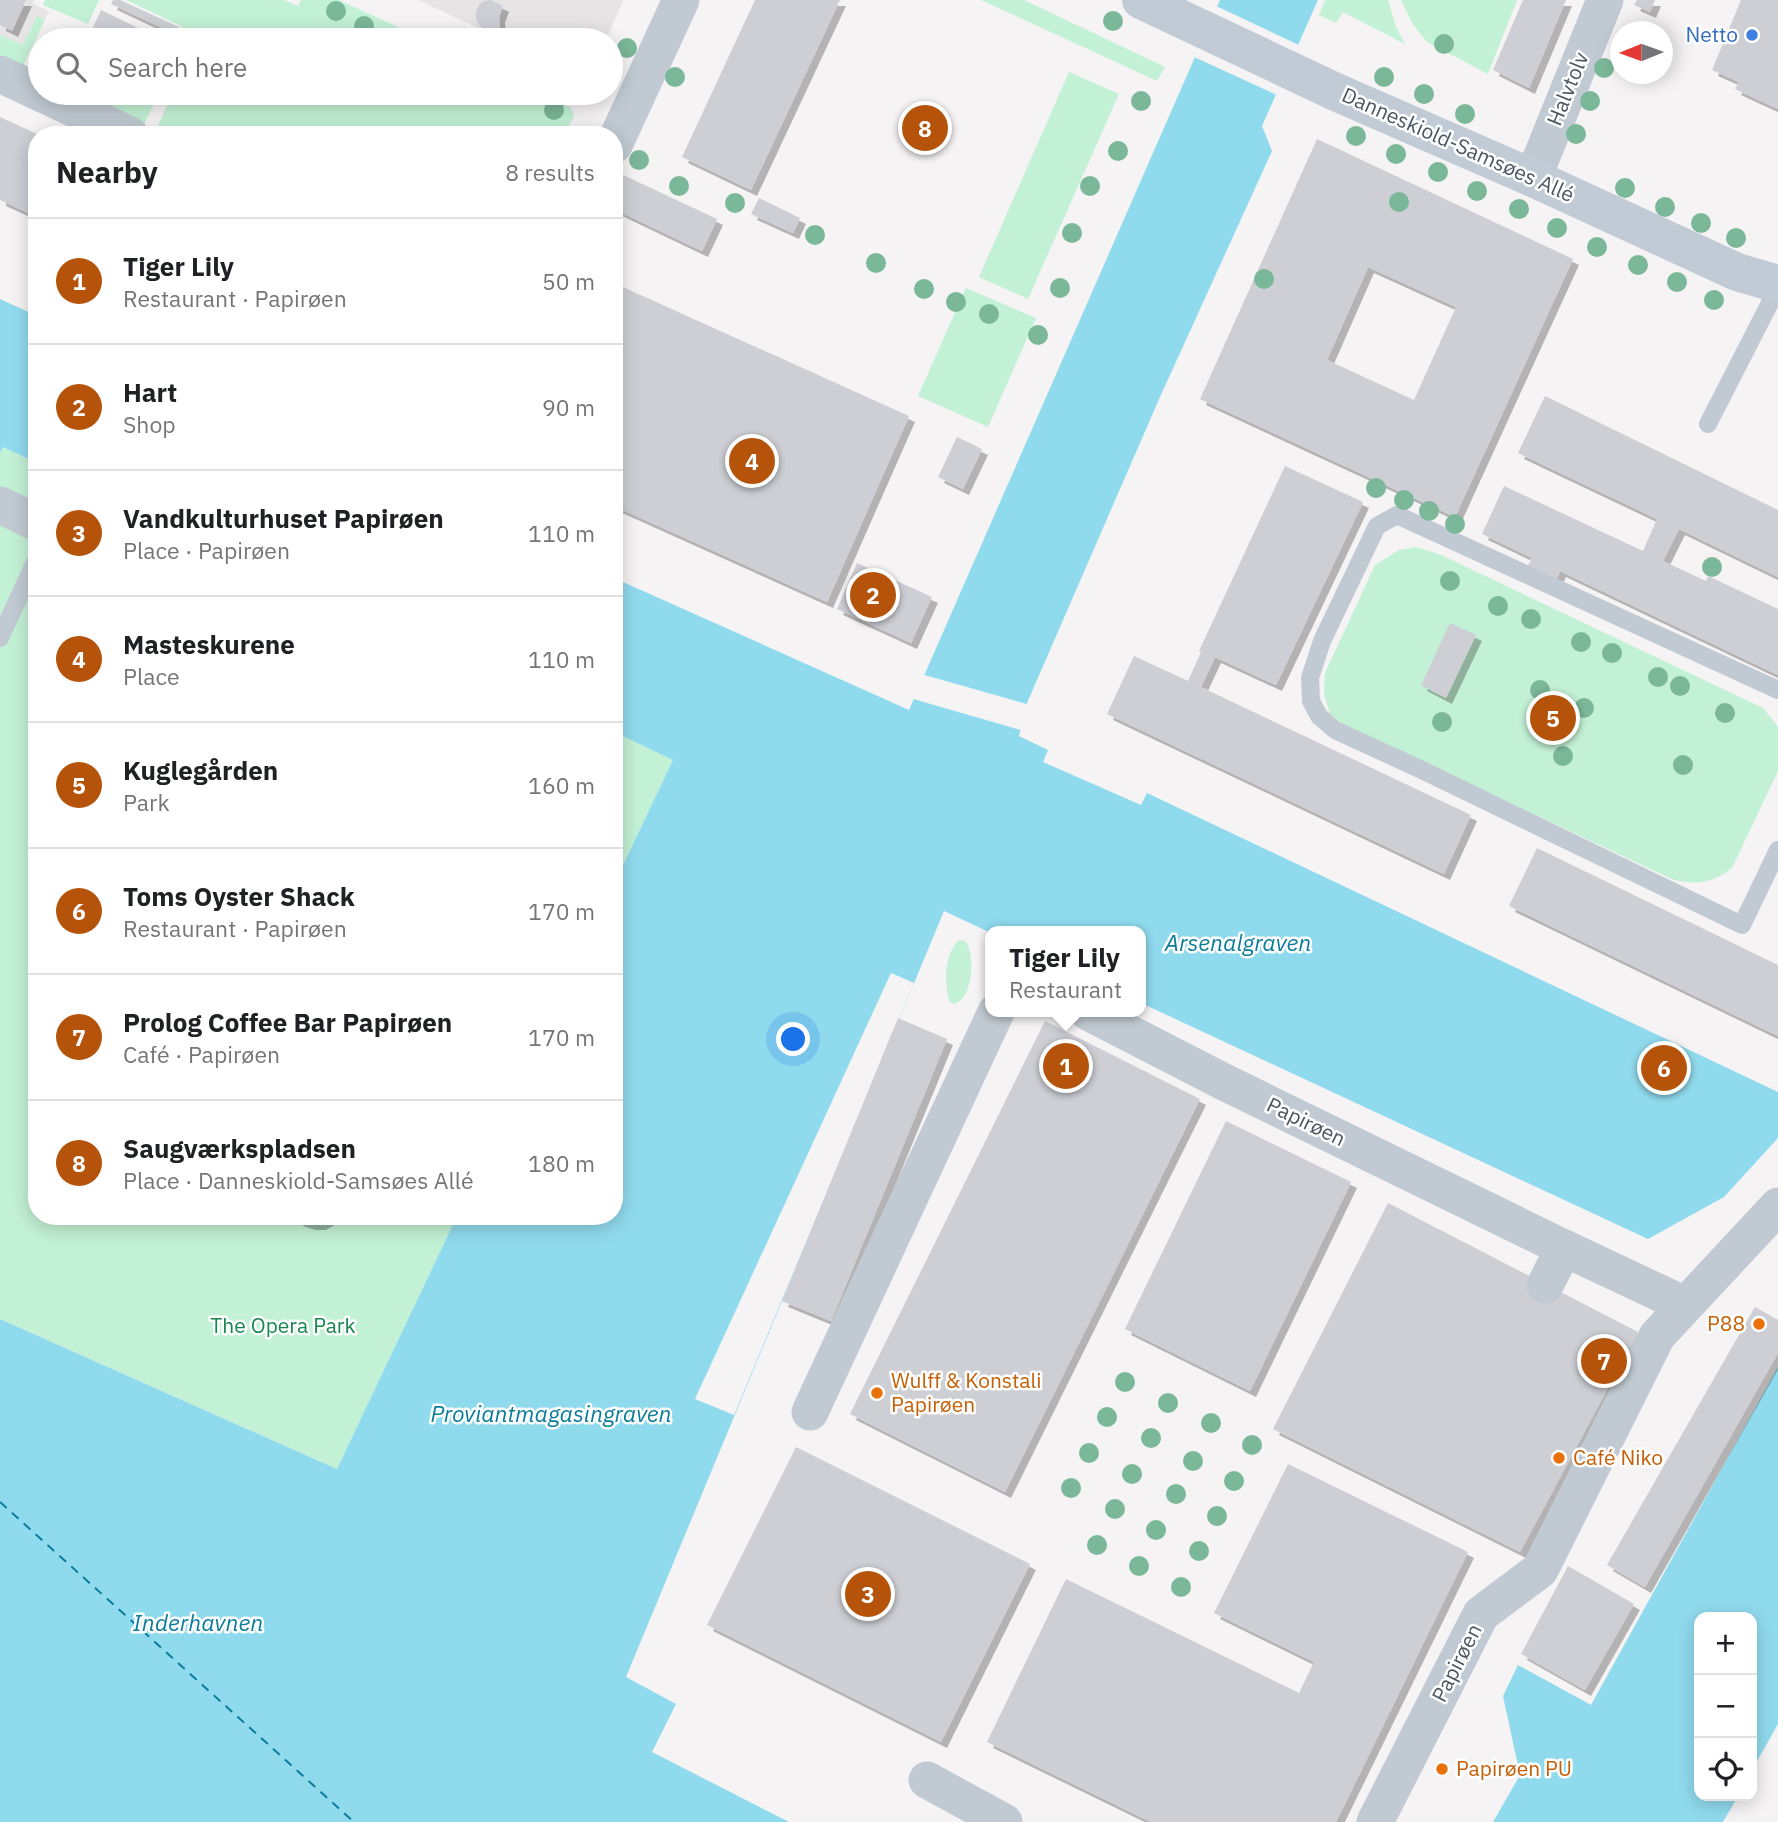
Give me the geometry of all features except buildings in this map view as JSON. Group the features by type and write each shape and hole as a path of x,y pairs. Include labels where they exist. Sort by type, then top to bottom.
{"street":[{"path":"623,126 681,0"},
{"name":"Halvtolv","path":"1533,177 1605,0"},
{"name":"Danneskiold-Samsøes Allé","path":"1155,6 1737,272 1778,286"},
{"path":"0,74 28,87"},
{"path":"66,105 111,126"},
{"path":"0,505 28,519"},
{"path":"810,1412 994,1017"},
{"name":"Papirøen","path":"1098,1017 1224,1082 1685,1305"},
{"name":"Papirøen","path":"1375,1822 1481,1614 1539,1570 1657,1336 1778,1206"},
{"path":"1545,1285 1564,1248"},
{"path":"927,1780 1004,1822"}],"lane":[{"path":"1709,424 1778,286"},
{"path":"1778,690 1397,515 1377,526 1322,641 1310,678 1311,701 1319,716 1335,730 1742,925 1778,850"},
{"path":"0,638 28,577"}],"shaded area":[{"path":"0,0 34,0 33,4 49,11 41,28 28,28 28,55 19,74 0,65"},
{"path":"418,0 623,0 611,28 478,28"}],"green space":[{"path":"45,0 99,0 88,24 43,5"},
{"path":"126,0 284,0 298,6 301,0 339,0 400,28 180,28"},
{"path":"981,0 1024,0 1165,67 1157,81"},
{"path":"1325,0 1388,0 1396,27 1405,44 1343,12 1336,23 1319,15"},
{"path":"1401,0 1517,0 1488,74 1427,42 1412,23"},
{"path":"37,16 45,19 41,28 31,28"},
{"path":"0,35 23,45 28,35 28,55 19,74 0,65"},
{"path":"1069,72 1119,94 1028,299 979,277"},
{"path":"100,105 153,105 144,125"},
{"path":"167,105 565,105 571,108 574,115 569,126 158,126"},
{"path":"966,288 1036,318 988,427 918,396"},
{"name":"The Opera Park","path":"3,447 28,459 28,1225 453,1225 337,1469 0,1319 0,453"},
{"path":"1416,547 1439,554 1763,708 1778,727 1778,771 1732,868 1705,882 1674,880 1346,726 1330,714 1324,694 1325,673 1375,565 1399,550"},
{"path":"623,736 673,760 623,865"},
{"path":"959,940 965,941 968,947 971,975 965,994 954,1004 949,1001 946,969 950,953"}],"water":[{"path":"1220,0 1318,0 1262,126 1272,151 1160,397 1027,703 1019,736 1048,750 1043,762 1141,805 1147,793 1778,1092 1778,1138 1724,1197 1648,1239 1146,1005 1146,926 985,926 985,930 944,911 626,1677 676,1704 652,1752 789,1822 0,1822 0,1319 337,1469 453,1225 623,1225 623,865 673,760 623,736 623,582 909,710"},
{"path":"0,299 28,312 28,459 3,447 0,453"},
{"path":"1778,1367 1778,1724 1757,1761 1757,1612 1694,1612 1694,1801 1735,1801 1723,1822 1493,1822 1520,1775 1503,1696 1518,1665 1591,1705"}],"pier":[{"path":"1214,5 1301,46 1279,96 1192,56"},
{"path":"921,674 1030,705 1024,731 910,698"},
{"path":"891,973 914,983 734,1415 695,1399"}],"ferry route":[{"path":"0,1502 354,1822"}],"place":[{"name":"Netto","path":"1752,35"},
{"name":"Saugværkspladsen","path":"925,128"},
{"name":"Masteskurene","path":"752,461"},
{"name":"Hart","path":"873,595"},
{"name":"Kuglegården","path":"1553,718"},
{"name":"Tiger Lily","path":"1066,1066"},
{"name":"Toms Oyster Shack","path":"1664,1068"},
{"name":"P88","path":"1759,1324"},
{"name":"Prolog Coffee Bar Papirøen","path":"1604,1361"},
{"name":"Wulff & Konstali Papirøen","path":"877,1393"},
{"name":"Café Niko","path":"1559,1458"},
{"name":"Vandkulturhuset Papirøen","path":"868,1594"},
{"name":"Papirøen PU","path":"1442,1769"}],"water label":[{"name":"Arsenalgraven","path":"1238,943"},
{"name":"Proviantmagasingraven","path":"551,1414"},
{"name":"Inderhavnen","path":"198,1623"}]}
